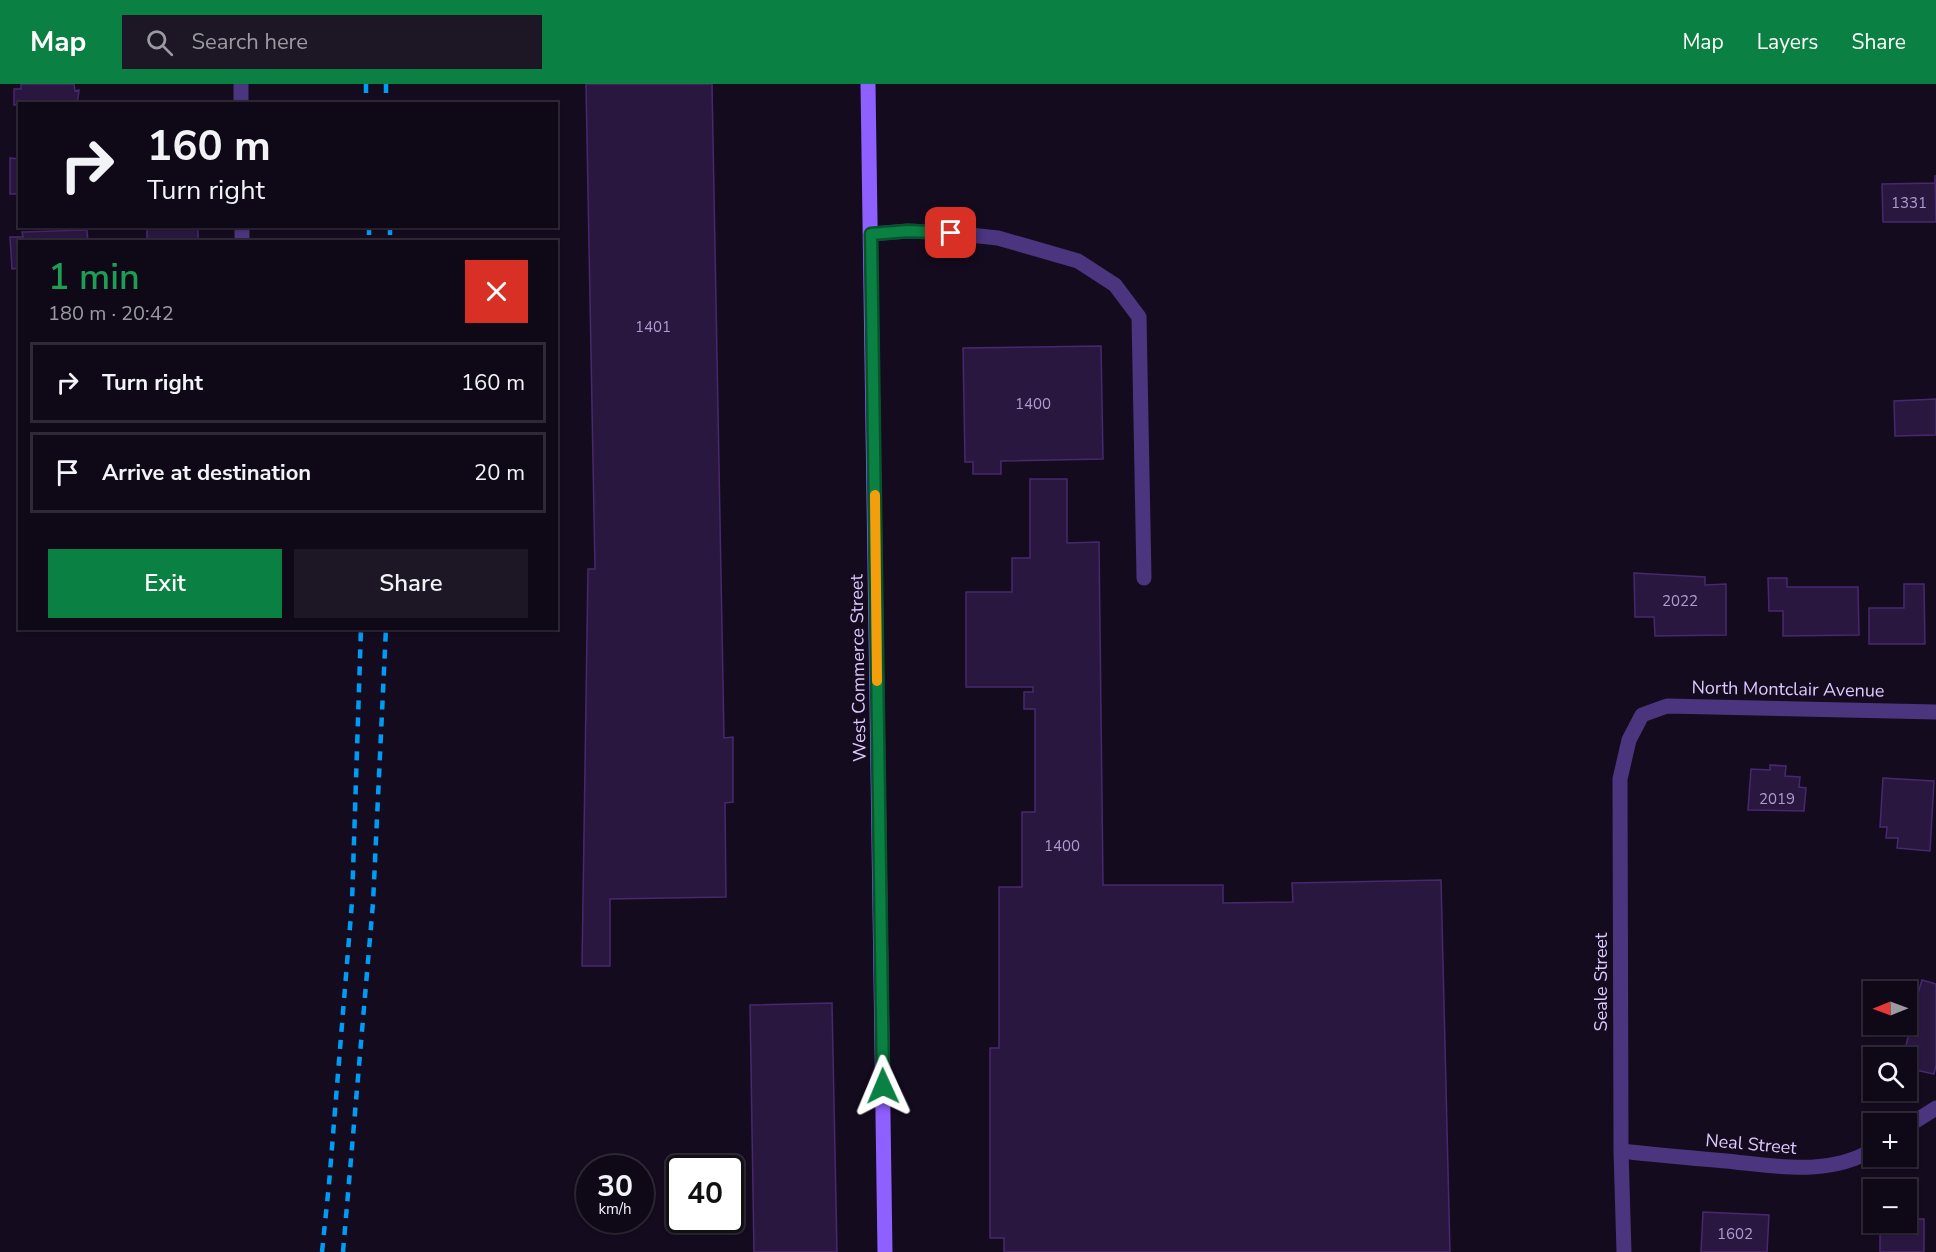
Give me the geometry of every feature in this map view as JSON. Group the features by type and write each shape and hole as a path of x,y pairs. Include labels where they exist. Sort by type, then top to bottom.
{"street":[{"path":"241,84 241,102"},
{"name":"West Commerce Street","path":"868,84 885,1252"},
{"path":"871,234 908,231 998,238 1078,261 1115,285 1140,317 1144,578"},
{"name":"North Montclair Avenue","path":"1642,715 1667,705 1936,712"},
{"name":"Seale Street","path":"1624,1252 1621,1151 1620,779 1629,740 1642,715"},
{"path":"1917,1120 1936,1108"},
{"name":"Neal Street","path":"1621,1151 1800,1169 1833,1165 1863,1155"}],"building":[{"path":"21,84 74,84 75,91 79,90 77,102 18,102 18,105 14,105 14,89 21,89"},
{"path":"586,84 712,84 724,738 733,737 733,802 725,803 726,897 610,899 610,966 582,966 588,569 595,569"},
{"path":"10,158 18,159 18,194 10,194"},
{"path":"1935,175 1936,222 1883,222 1882,184 1935,183"},
{"path":"198,228 198,240 147,240 147,229"},
{"path":"87,230 88,240 18,240 18,268 12,269 10,237 23,237 22,232"},
{"path":"1101,346 1103,459 1001,461 1001,474 973,474 973,462 965,462 963,348"},
{"path":"1936,399 1936,435 1895,436 1894,401"},
{"path":"1030,479 1067,479 1067,543 1099,542 1103,885 1223,885 1223,903 1293,902 1292,883 1441,880 1450,1252 1004,1252 1004,1238 990,1238 990,1048 999,1048 999,887 1022,887 1022,812 1035,812 1035,709 1024,709 1024,692 1033,692 1033,687 966,687 966,592 1012,592 1012,558 1030,558"},
{"path":"1634,573 1705,577 1705,585 1726,584 1726,635 1655,636 1654,617 1635,617"},
{"path":"1768,578 1787,578 1787,587 1858,587 1859,635 1783,636 1783,611 1769,611"},
{"path":"1904,584 1924,584 1925,644 1869,644 1869,608 1904,608"},
{"path":"1770,765 1786,766 1785,776 1800,777 1799,787 1806,788 1804,811 1748,810 1751,769 1770,770"},
{"path":"1883,778 1934,781 1930,851 1897,848 1898,838 1886,838 1887,827 1880,827"},
{"path":"1922,980 1936,984 1934,1074 1917,1070 1917,1047 1906,1047 1909,1035 1917,1035 1918,993"},
{"path":"832,1003 837,1252 754,1252 750,1005"},
{"path":"1703,1212 1769,1215 1767,1252 1701,1252"},
{"path":"1917,1219 1924,1219 1924,1252 1880,1252 1880,1233 1917,1233"}],"railway":[{"path":"366,84 366,102"},
{"path":"386,84 386,102"},
{"path":"369,228 369,240"},
{"path":"390,228 390,240"},
{"path":"322,1252 352,902 361,630"},
{"path":"343,1252 373,903 386,630"}],"slow traffic":[{"path":"875,495 877,681"}],"route":[{"path":"883,1086 871,234 908,231 951,233"}]}
